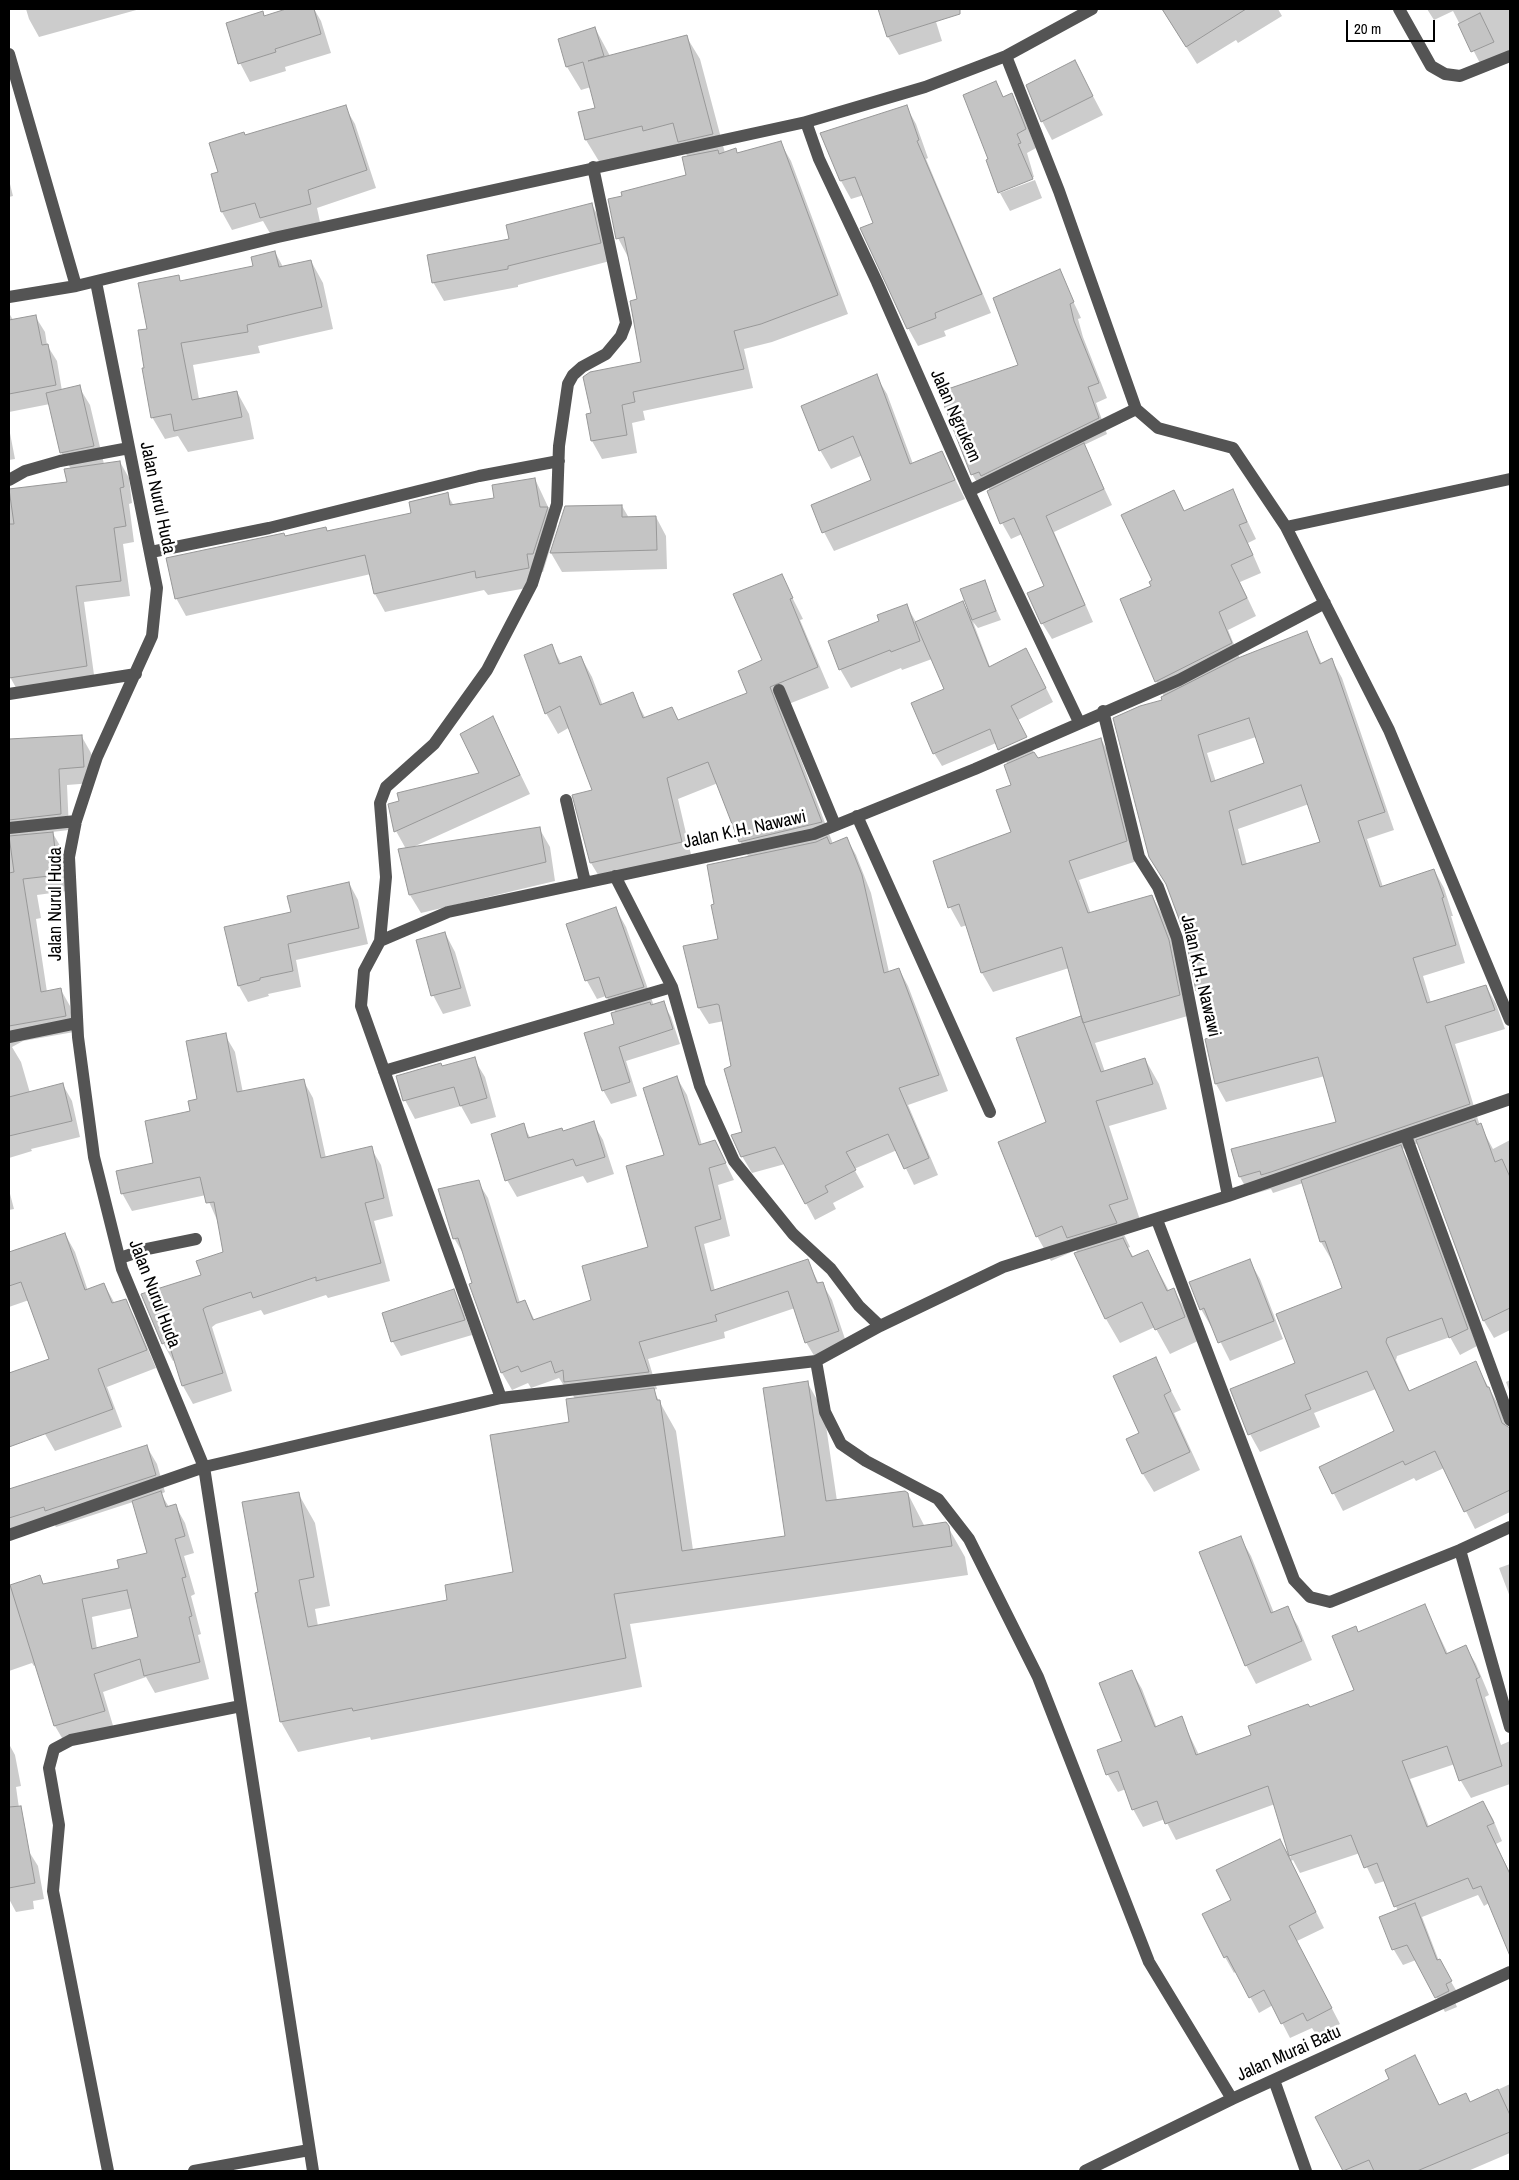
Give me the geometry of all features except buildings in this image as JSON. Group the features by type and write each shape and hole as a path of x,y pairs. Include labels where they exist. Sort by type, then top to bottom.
{"street":[{"path":"9,297 96,282 278,237 428,206 593,167 806,122 925,87 1006,56 1092,9"},
{"path":"1398,9 1431,66 1445,74 1460,76 1510,56"},
{"path":"9,54 76,286"},
{"path":"1006,56 1060,191 1136,409 1158,428 1233,448 1286,527 1389,730 1510,1020"},
{"name":"Jalan Ngrukem","path":"806,122 819,159 877,282 969,491 1079,722"},
{"path":"502,1398 361,1006 364,971 380,942 386,876 380,803 386,786 434,744 492,662 532,584 557,504 558,461 568,384 573,375 582,366 606,354 621,336 626,323 593,167"},
{"name":"Jalan Nurul Huda","path":"96,282 157,588 152,636 96,757 76,821 69,857 69,895 77,1023 94,1157 120,1258 204,1467 313,2171"},
{"path":"969,491 1136,409"},
{"path":"9,480 25,471 60,461 129,448"},
{"path":"151,552 269,528 480,476 558,461"},
{"path":"1286,527 1510,479"},
{"name":"Jalan K.H. Nawawi","path":"380,942 448,912 814,834 975,769 1103,711 1179,680 1325,603"},
{"path":"9,694 136,674"},
{"path":"779,690 835,825"},
{"name":"Jalan K.H. Nawawi","path":"1103,711 1140,857 1158,887 1177,938 1228,1196"},
{"path":"566,800 585,882"},
{"path":"857,816 990,1112"},
{"path":"9,828 76,821"},
{"path":"615,876 672,987 700,1086 734,1161 793,1234 831,1269 860,1306 880,1326"},
{"path":"384,1071 672,987"},
{"path":"9,1037 77,1023"},
{"path":"9,1535 204,1467 502,1398 816,1361 880,1326 1003,1267 1157,1220 1510,1100"},
{"path":"1406,1136 1510,1420"},
{"path":"1157,1220 1294,1580 1310,1596 1330,1602 1460,1550 1510,1527"},
{"path":"120,1258 148,1249 196,1239"},
{"path":"816,1361 825,1412 841,1444 866,1461 938,1498 969,1539 1038,1677 1149,1962 1232,2099"},
{"path":"1460,1550 1510,1727"},
{"path":"108,2171 53,1890 59,1825 49,1768 54,1749 71,1740 241,1706"},
{"name":"Jalan Murai Batu","path":"1085,2171 1232,2099 1510,1972"},
{"path":"1274,2080 1306,2171"},
{"path":"194,2171 309,2150"}]}
